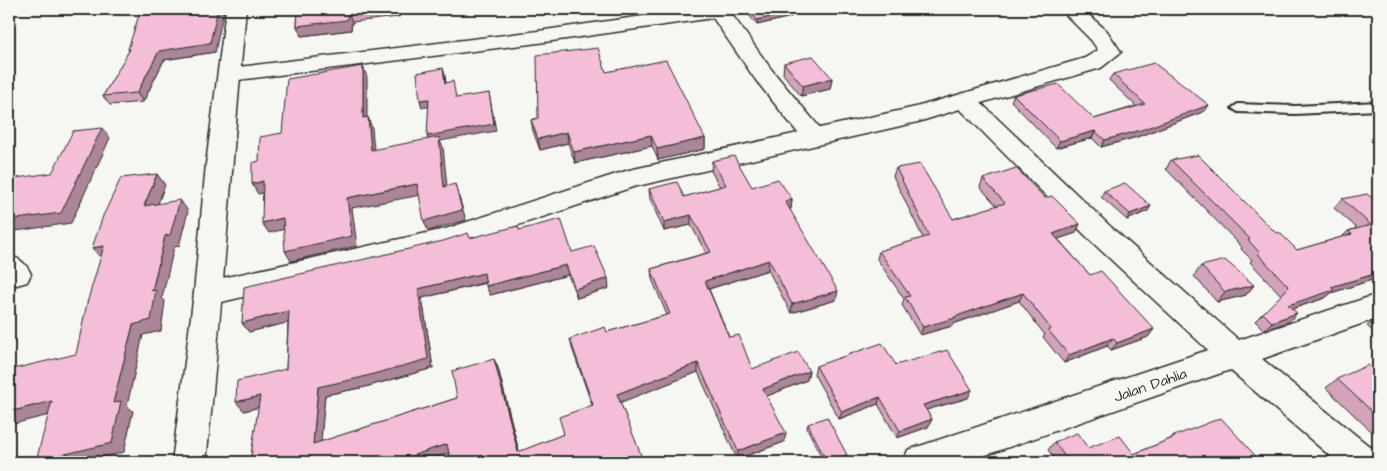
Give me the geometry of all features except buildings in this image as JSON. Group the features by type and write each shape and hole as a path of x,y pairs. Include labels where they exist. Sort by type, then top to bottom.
{"street":[{"path":"189,462 210,293 219,164 236,9"},
{"path":"210,293 446,239 629,179 918,114 1093,63 1104,57 1110,52 1104,42 1070,9"},
{"path":"230,74 538,37 718,10 763,74 814,137"},
{"path":"964,100 1102,235 1236,356 1362,462"},
{"name":"Jalan Dahlia","path":"920,462 1236,356 1378,306"}],"lane":[{"path":"1238,108 1295,110 1378,106"}]}
